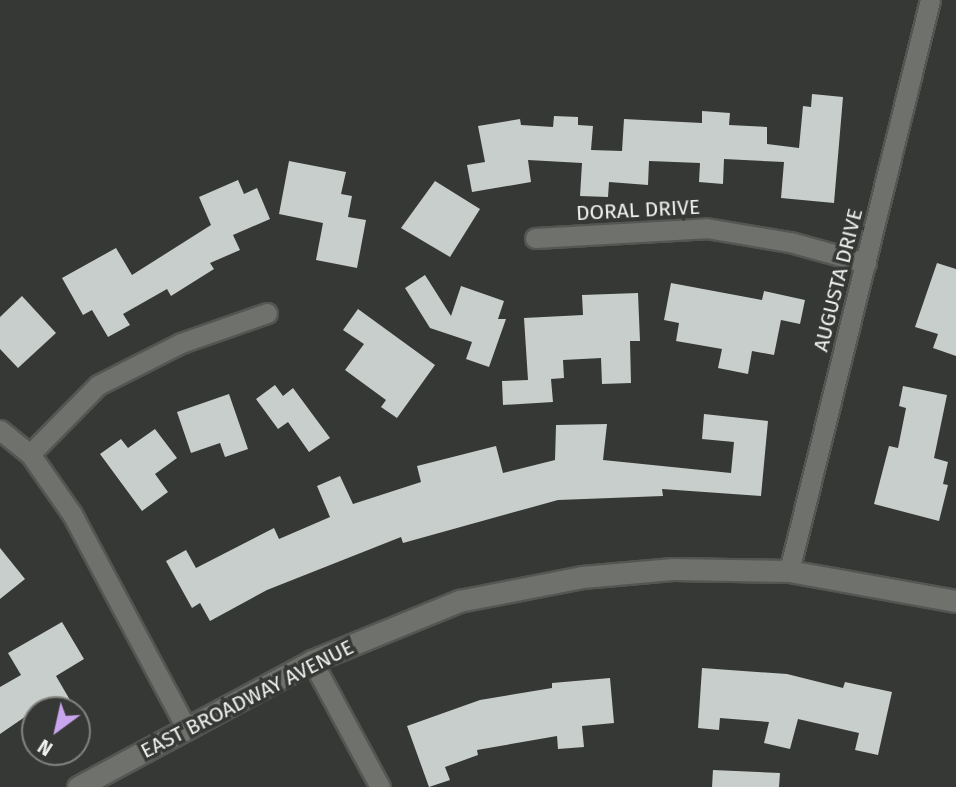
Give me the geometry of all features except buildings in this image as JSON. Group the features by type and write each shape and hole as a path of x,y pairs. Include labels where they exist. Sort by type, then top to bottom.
{"street":[{"name":"AUGUSTA DRIVE","path":"789,571 930,0"},
{"name":"DORAL DRIVE","path":"535,238 705,228 790,242 866,263"},
{"path":"30,454 98,385 181,344 267,313"},
{"path":"0,430 30,454 72,514 187,729"},
{"name":"EAST BROADWAY AVENUE","path":"78,787 312,661 459,601 582,577 673,569 789,571 956,601"},
{"path":"312,661 380,787"}]}
